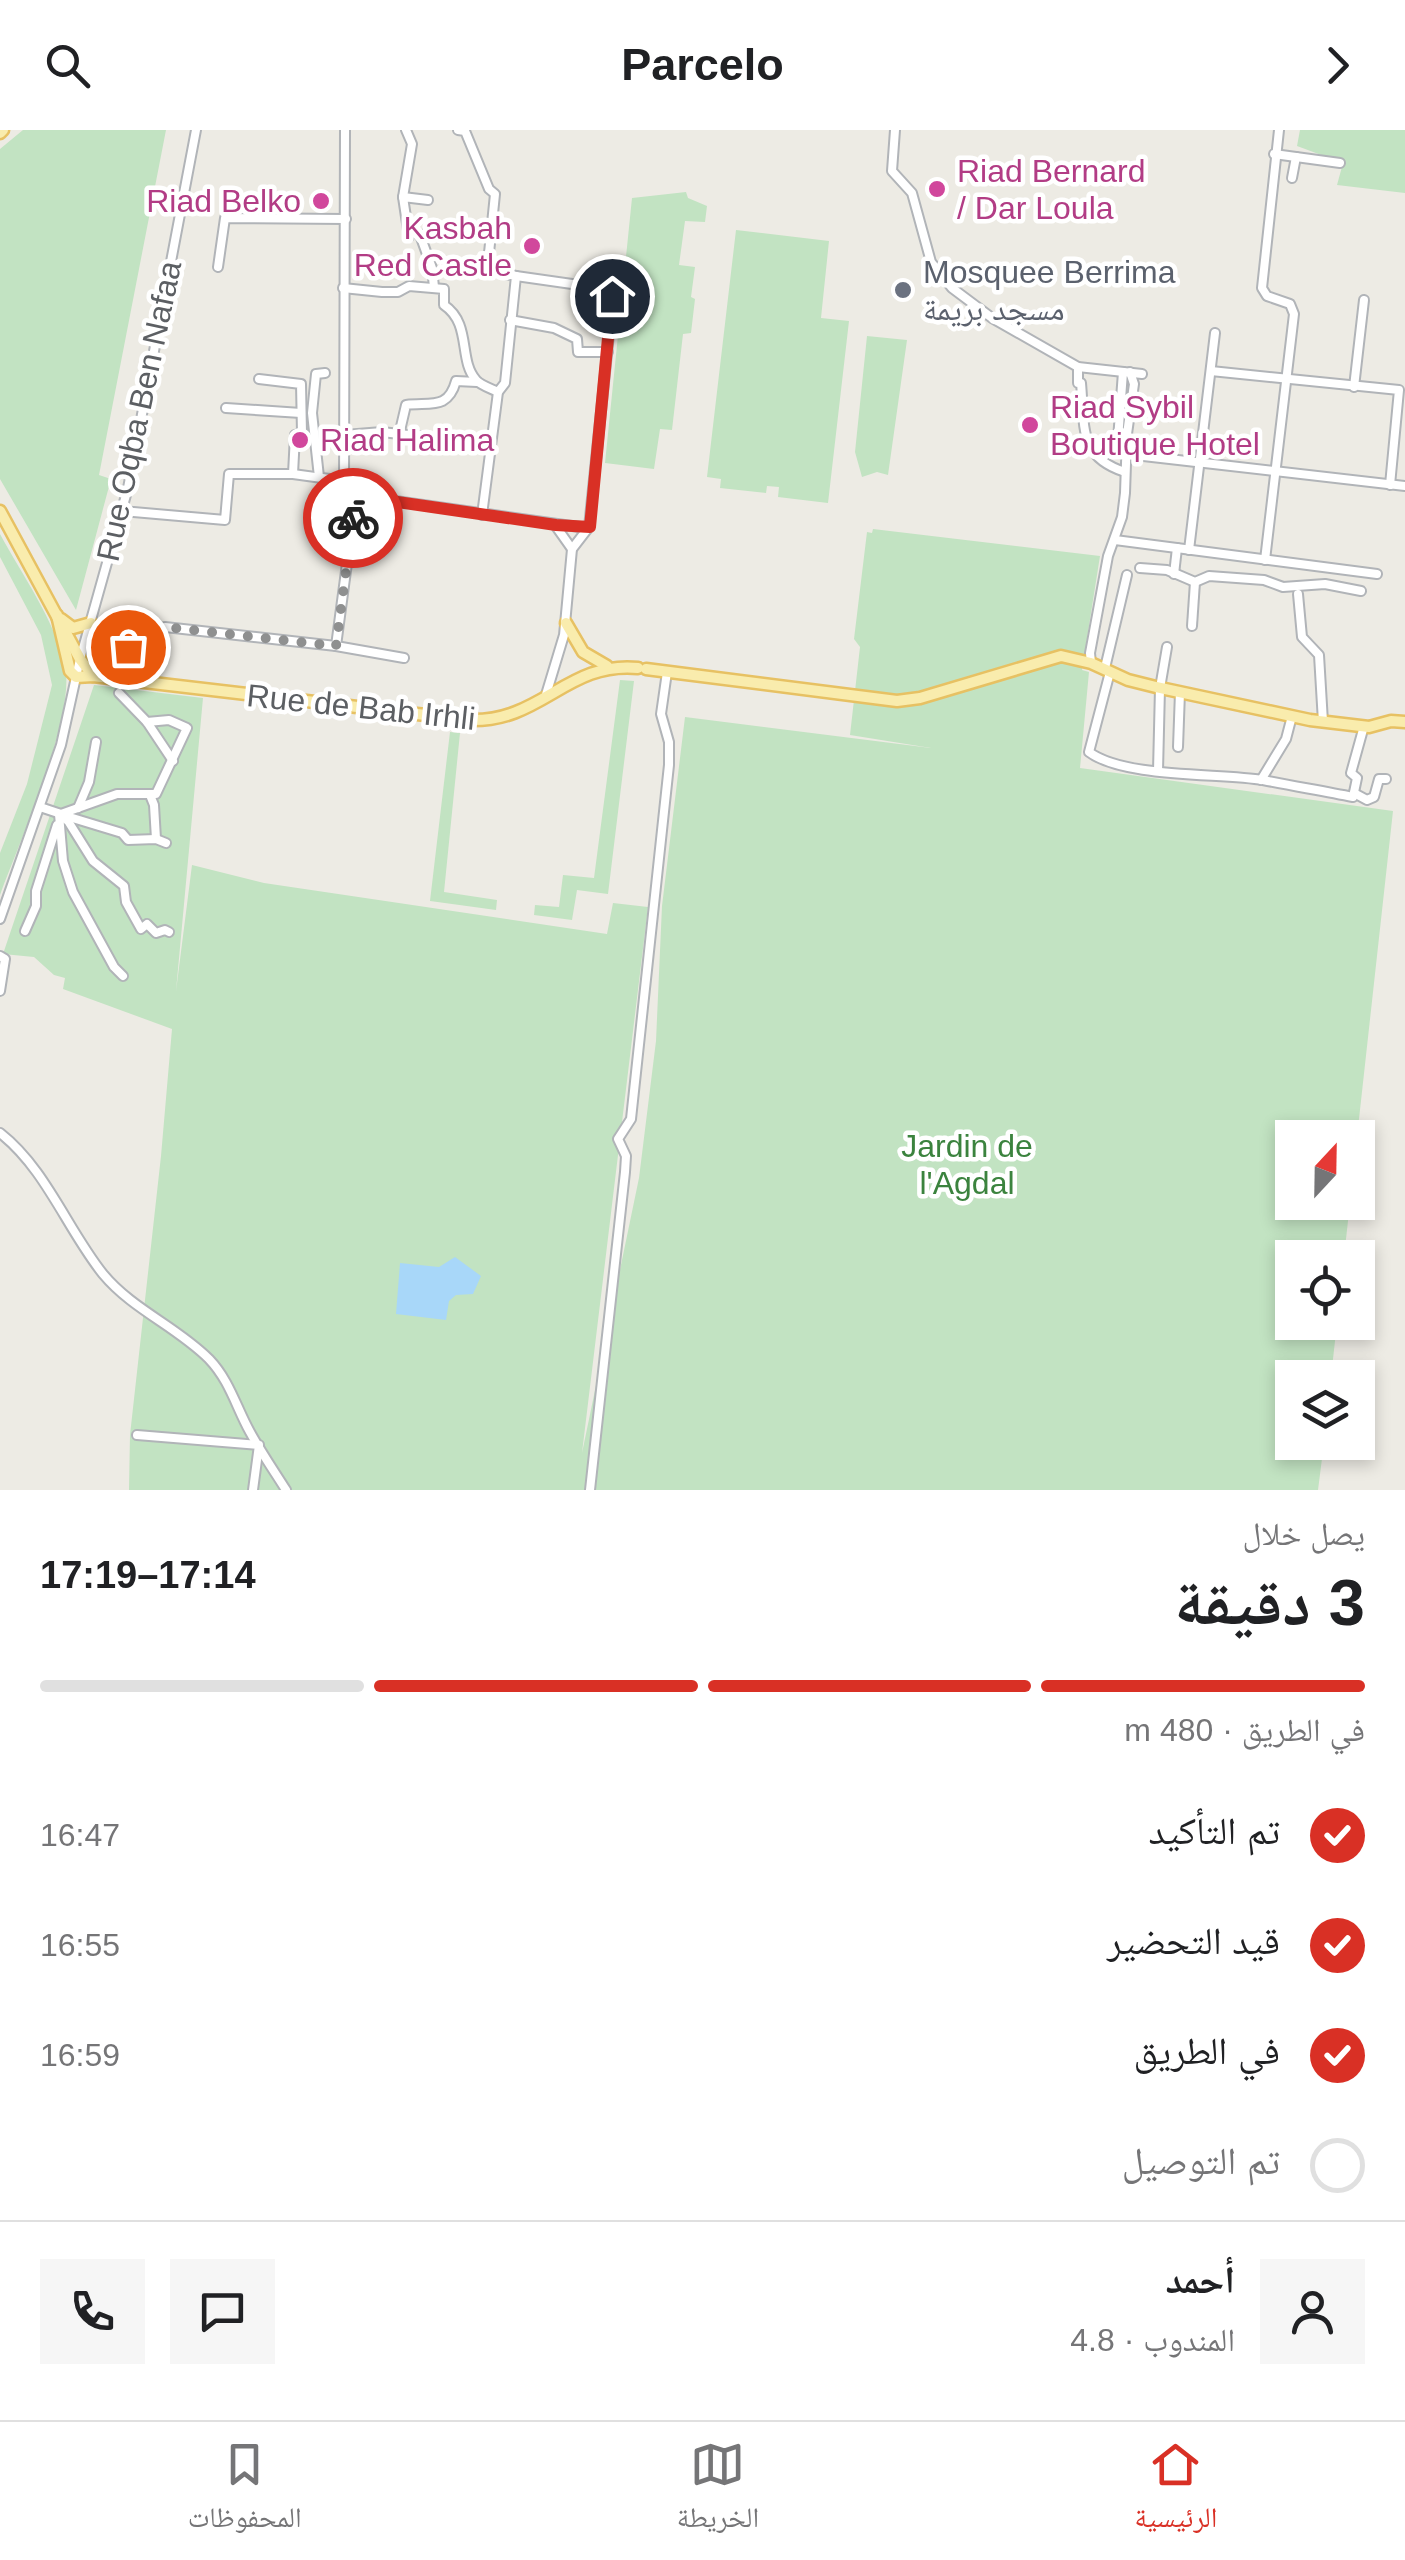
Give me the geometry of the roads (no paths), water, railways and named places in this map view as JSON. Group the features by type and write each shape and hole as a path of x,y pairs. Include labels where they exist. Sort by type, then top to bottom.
{"main road":[{"path":"0,511 93,676"},
{"path":"57,615 74,628 92,623"},
{"path":"57,615 70,671 76,677"},
{"path":"566,623 583,652 608,666 897,702 1060,656 1160,688 1322,722 1364,726 1405,722"},
{"name":"Rue de Bab Irhli","path":"76,677 468,720 502,718 608,666"}],"street":[{"name":"Rue Oqba Ben Nafaa","path":"0,919 64,734 80,659 122,511 196,130"},
{"path":"346,130 346,492 586,528"},
{"path":"406,130 412,144 403,197 409,237"},
{"path":"458,130 465,131 495,194 488,263 502,273 580,286 612,296 590,527 572,549 566,623 546,698"},
{"path":"896,130 892,171 912,193 931,262 940,276 992,318 1078,367 1142,374"},
{"path":"1266,560 1293,308 1266,296 1262,288 1278,130"},
{"path":"1274,154 1340,162"},
{"path":"1292,178 1296,158"},
{"path":"403,197 428,200"},
{"path":"218,267 225,218 346,219"},
{"path":"434,287 432,268 420,236 490,231"},
{"path":"482,515 498,392 505,383 516,276"},
{"path":"344,288 382,292 398,292 409,286 444,289 444,306 455,313 468,364 477,382"},
{"path":"1354,387 1364,300"},
{"path":"510,320 562,330 577,340 578,352 608,352"},
{"path":"1189,550 1215,333"},
{"path":"1078,367 1091,450 1106,467 1125,472"},
{"path":"1210,371 1402,390 1390,484"},
{"path":"1091,663 1108,556 1124,505 1121,453 1134,384 1126,372"},
{"path":"318,477 312,414 316,374 325,374"},
{"path":"259,378 301,384 302,432 295,436 293,474"},
{"path":"399,434 406,404 446,401 456,381 477,382 498,392"},
{"path":"226,408 301,413"},
{"path":"344,435 378,432 434,438"},
{"path":"1121,453 1405,486"},
{"path":"122,511 225,520 229,474 293,474 344,481"},
{"path":"336,646 356,496"},
{"path":"556,525 572,549"},
{"path":"1114,540 1377,574"},
{"path":"1174,574 1176,548"},
{"path":"1140,568 1162,569 1196,582 1209,576 1264,580 1284,587 1325,584 1361,591"},
{"path":"1126,575 1090,752 1158,772 1261,780 1354,797 1357,778 1350,774 1364,726"},
{"path":"1192,626 1196,582"},
{"path":"1298,594 1302,637 1318,655 1322,722"},
{"path":"117,657 126,654 129,644 152,638 165,627 336,646 404,658"},
{"path":"1158,772 1160,688 1167,647"},
{"path":"590,1490 625,1172 626,1156 618,1139 631,1119 669,765 669,742 660,714 666,672"},
{"path":"1178,747 1180,692"},
{"path":"119,693 147,722 173,761"},
{"path":"1261,780 1286,739 1292,716"},
{"path":"60,814 117,794 156,794 187,728 169,720 147,722"},
{"path":"78,808 89,782 96,742"},
{"path":"1354,793 1367,800 1374,797 1379,779 1386,779"},
{"path":"150,795 156,839"},
{"path":"40,807 122,833 128,840 166,842"},
{"path":"26,931 60,814"},
{"path":"60,814 94,861 124,886 126,902 141,928 147,924 156,933 170,932"},
{"path":"57,825 73,892 123,976"},
{"path":"0,956 5,960 0,991"},
{"path":"0,1133 27,1161 95,1264 116,1288 129,1302 160,1318 211,1361 233,1392 286,1490"},
{"path":"137,1435 259,1445"},
{"path":"254,1490 259,1445"}],"water":[{"path":"455,1257 481,1276 473,1294 456,1295 449,1301 446,1320 396,1314 400,1263 439,1267"}],"place":[{"name":"Riad Bernard / Dar Loula","path":"937,189"},
{"name":"Riad Belko","path":"321,201"},
{"name":"Kasbah Red Castle","path":"532,246"},
{"name":"Mosquee Berrima مسجد بريمة","path":"903,290"},
{"name":"Riad Sybil Boutique Hotel","path":"1030,425"},
{"name":"Riad Halima","path":"300,440"}],"park label":[{"name":"Jardin de l'Agdal","path":"967,1164"}]}
